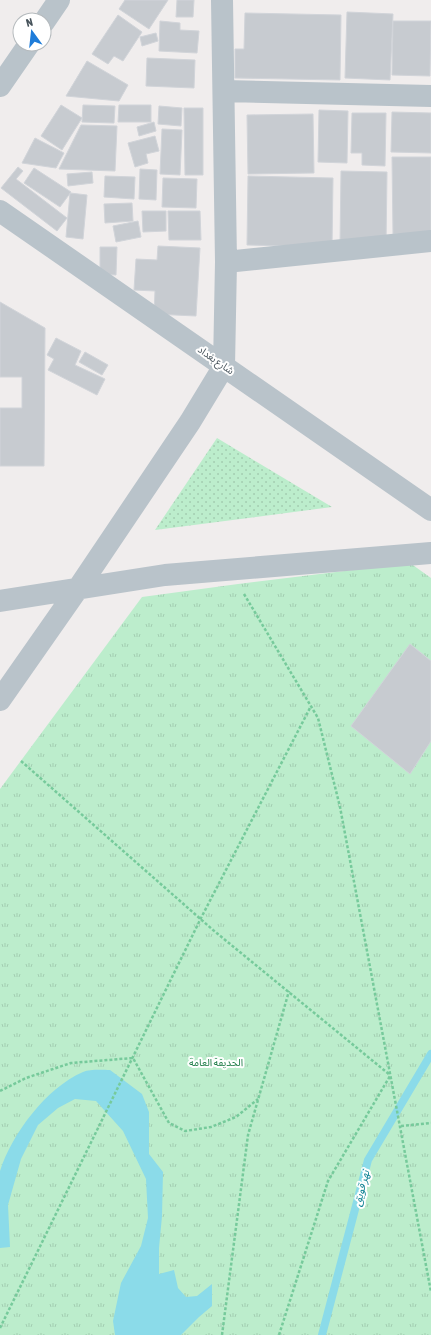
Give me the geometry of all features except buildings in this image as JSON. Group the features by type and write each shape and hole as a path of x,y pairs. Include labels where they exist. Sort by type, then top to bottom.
{"street":[{"path":"51,12 59,0"},
{"path":"0,700 79,587 190,422 224,366 226,262 222,0"},
{"path":"0,86 23,52"},
{"path":"224,91 431,96"},
{"name":"شارع بغداد","path":"0,211 431,510"},
{"path":"226,262 431,241"},
{"path":"0,601 165,574 431,553"}],"path":[{"path":"242,590 318,718 340,807 431,1292"},
{"path":"0,1328 201,918 311,705"},
{"path":"21,761 201,918 391,1075"},
{"path":"222,1335 248,1135 289,991"},
{"path":"0,1091 26,1078 71,1063 133,1058"},
{"path":"133,1058 169,1123 185,1131 211,1127 236,1117 258,1098"},
{"path":"280,1335 328,1181 391,1075"},
{"path":"401,1126 431,1123"}],"green space":[{"path":"217,438 332,507 155,530"},
{"name":"الحديقة العامة","path":"410,563 431,578 431,1335 0,1335 0,789 142,597"}],"water":[{"path":"110,1070 142,1094 149,1112 149,1154 163,1172 159,1274 174,1270 178,1288 186,1297 197,1296 212,1284 212,1306 181,1335 115,1335 113,1321 121,1283 141,1246 148,1218 146,1179 123,1131 96,1101 75,1099 58,1108 38,1125 21,1159 8,1205 10,1247 0,1248 0,1171 13,1142 32,1114 56,1089 69,1079 86,1071"}],"waterway":[{"name":"نهر قويق","path":"322,1335 368,1160 431,1054"}]}
